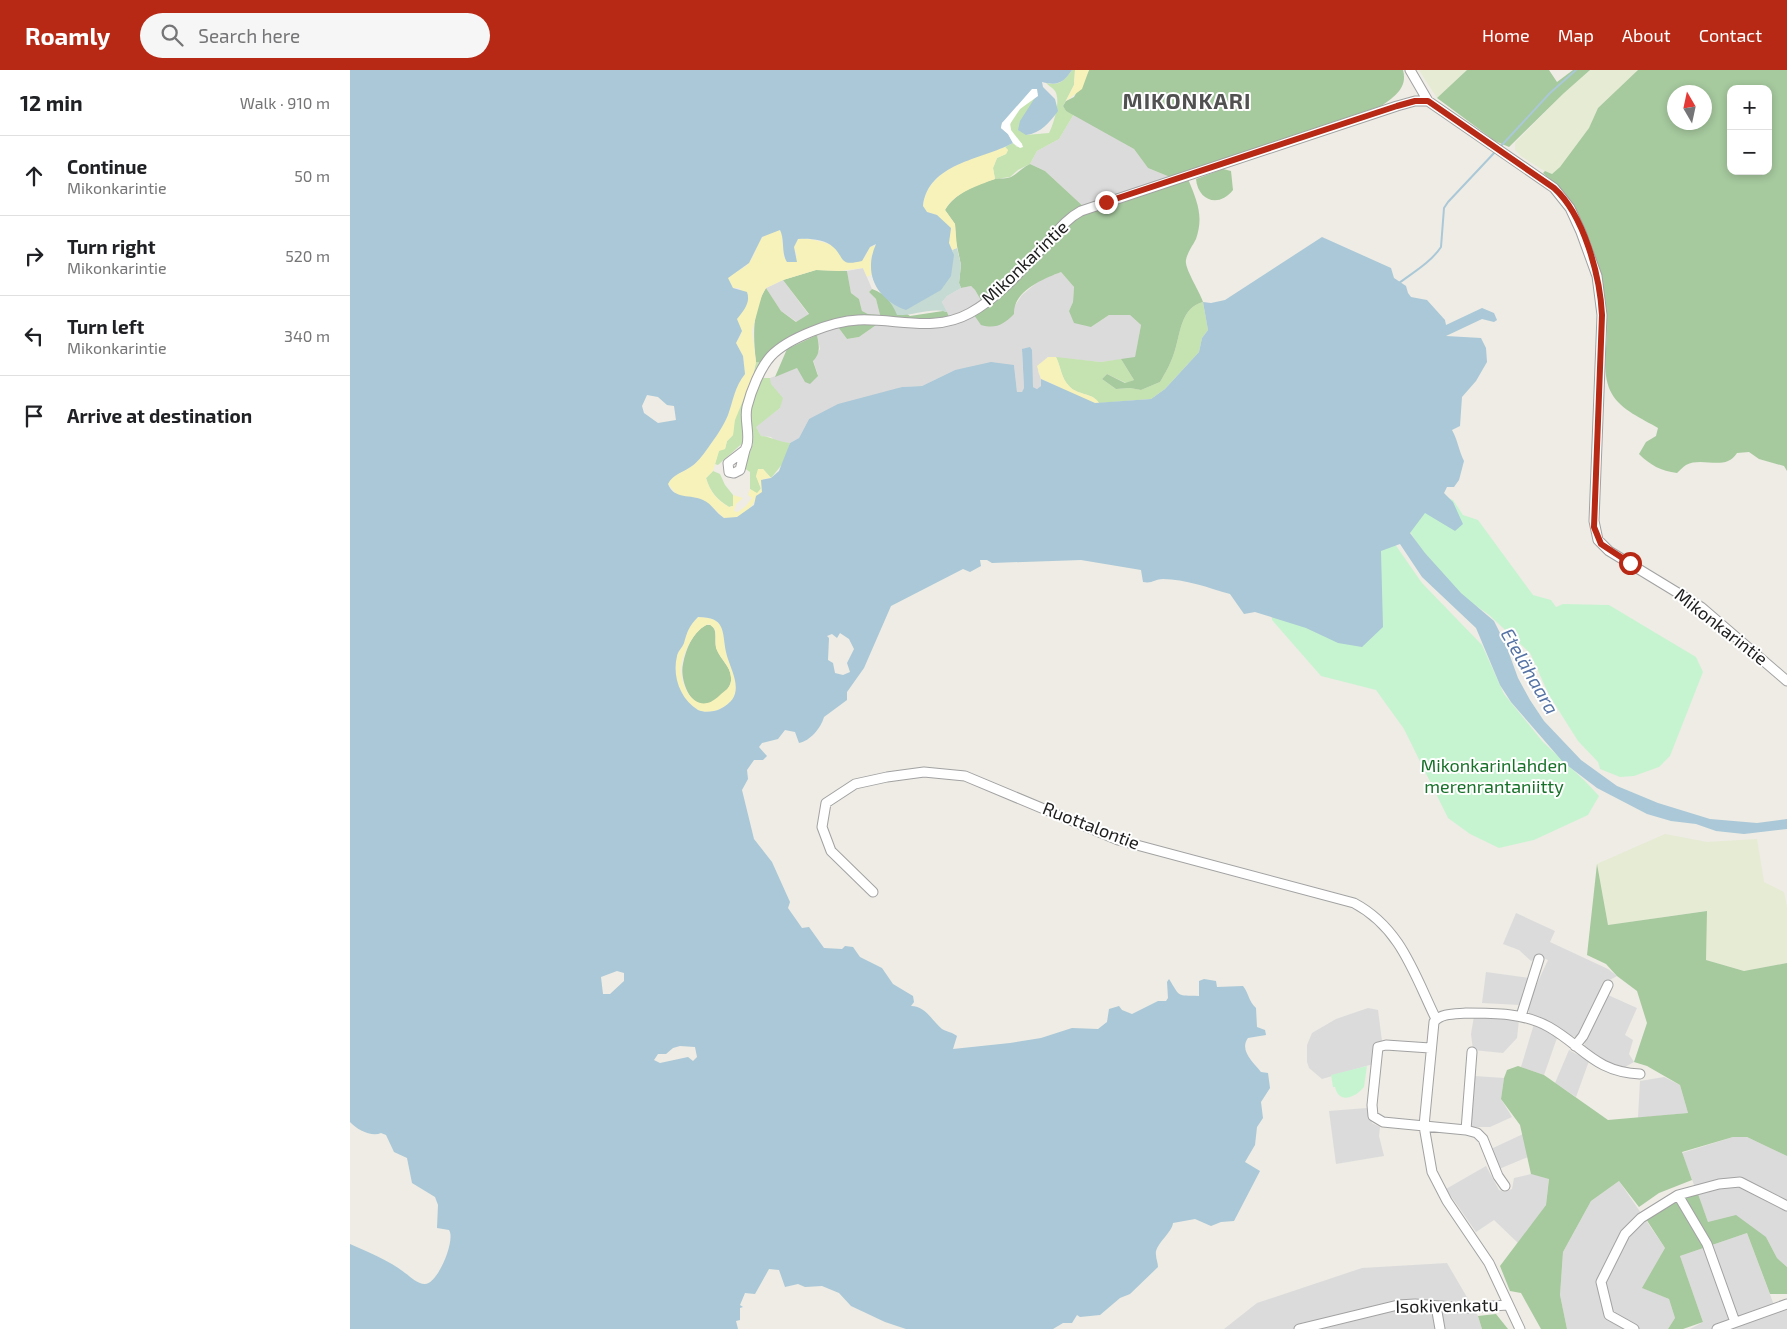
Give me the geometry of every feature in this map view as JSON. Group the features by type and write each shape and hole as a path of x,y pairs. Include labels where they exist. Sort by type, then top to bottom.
{"street":[{"path":"1410,70 1428,101"},
{"name":"Mikonkarintie","path":"745,450 748,440 747,407 764,366 775,353 804,336 832,324 857,320 930,324 961,318 978,308 998,292 1067,221 1081,211 1397,106 1415,101 1428,101 1554,188 1570,208 1582,232 1598,282 1602,315 1594,521 1598,540 1609,551 1701,607 1787,681"},
{"name":"Ruottalontie","path":"873,892 832,851 822,827 826,804 855,784 887,776 924,772 964,776 1118,840 1354,902 1378,917 1387,926 1407,958 1436,1019"},
{"path":"1521,1016 1539,959"},
{"path":"1575,1046 1583,1036 1608,985"},
{"path":"1520,1329 1489,1263 1436,1182 1429,1160 1424,1126 1430,1048 1436,1019 1456,1014 1490,1013 1521,1016 1548,1027 1611,1070 1640,1074"},
{"path":"1430,1048 1380,1046 1377,1050 1375,1066 1373,1116 1378,1121 1466,1130 1477,1133 1483,1139 1504,1186"},
{"path":"1466,1130 1472,1052"},
{"path":"1634,1329 1614,1319 1608,1312 1601,1286 1602,1278 1625,1234 1631,1227 1656,1208 1678,1195 1720,1184 1740,1182 1787,1206"},
{"path":"1678,1195 1707,1244 1735,1322"},
{"name":"Isokivenkatu","path":"1299,1329 1338,1325 1387,1307 1415,1304 1466,1308 1507,1304"},
{"path":"1717,1329 1787,1304"},
{"path":"1436,1306 1440,1329"}],"shaded area":[{"path":"350,70 1072,70 1063,81 1052,84 1042,82 1043,87 1055,99 1058,111 1044,127 1026,135 1018,130 1020,121 1038,93 1002,123 1001,128 1008,134 1013,143 958,165 935,180 927,192 923,206 927,212 937,215 951,228 949,243 954,255 951,276 941,290 906,310 887,299 875,284 871,265 876,244 870,247 862,261 849,263 845,262 837,251 826,242 798,239 794,247 797,262 787,262 780,230 762,237 749,263 728,278 733,288 747,292 748,296 746,307 737,319 742,331 736,343 743,356 745,374 739,384 728,415 717,435 697,462 670,481 668,484 671,489 679,495 706,501 724,518 737,517 754,505 756,496 762,492 761,480 771,478 779,471 790,443 799,438 809,419 838,404 902,387 922,386 955,370 991,362 1014,365 1017,392 1022,392 1024,388 1022,349 1030,347 1032,350 1033,387 1037,389 1041,386 1041,379 1095,403 1151,399 1165,389 1199,352 1202,338 1208,330 1203,302 1211,303 1225,300 1322,237 1391,268 1394,278 1406,286 1411,297 1427,300 1445,320 1446,325 1482,308 1494,313 1497,320 1494,322 1482,319 1446,336 1481,338 1486,348 1487,362 1476,381 1462,397 1460,426 1452,430 1464,461 1459,480 1454,487 1447,487 1444,493 1453,502 1463,524 1455,531 1425,513 1410,533 1425,553 1461,593 1494,621 1506,645 1518,678 1544,721 1581,760 1617,786 1658,803 1710,819 1757,823 1787,819 1787,829 1744,834 1716,831 1696,824 1671,821 1647,814 1597,788 1563,762 1511,702 1500,685 1476,628 1422,577 1400,544 1381,551 1383,627 1362,647 1338,643 1306,628 1255,612 1244,614 1230,594 1171,579 1143,582 1141,570 1081,560 992,563 987,560 980,560 981,566 970,572 963,569 891,606 864,668 847,692 847,700 824,717 818,730 811,737 799,743 795,732 785,730 778,739 762,743 759,747 767,756 763,760 754,760 747,770 748,779 742,790 754,839 772,862 790,902 788,908 802,928 809,927 824,948 842,949 845,946 853,947 860,957 882,968 893,984 913,996 914,1002 911,1006 921,1008 942,1029 957,1036 953,1049 1041,1038 1072,1028 1098,1029 1107,1022 1109,1009 1119,1006 1122,1010 1132,1014 1158,1001 1166,1001 1168,998 1167,982 1169,979 1180,994 1186,996 1199,996 1199,981 1204,979 1216,981 1217,987 1243,986 1251,1003 1256,1008 1257,1027 1265,1030 1266,1035 1248,1038 1245,1047 1246,1051 1261,1072 1268,1073 1270,1088 1261,1102 1263,1118 1257,1127 1255,1145 1245,1162 1260,1171 1234,1221 1221,1222 1211,1226 1195,1219 1173,1223 1170,1231 1156,1251 1158,1267 1130,1294 1120,1298 1100,1315 1080,1317 1077,1315 1072,1323 1063,1323 1053,1329 906,1329 885,1322 851,1306 839,1293 822,1286 805,1287 798,1284 785,1287 779,1270 769,1269 755,1294 745,1293 740,1305 743,1307 740,1308 740,1320 736,1321 738,1329 350,1329 350,1244 386,1261 417,1282 425,1284 435,1277 445,1260 451,1235 449,1230 437,1228 438,1205 435,1197 412,1183 407,1158 394,1152 386,1135 365,1132 350,1122","holes":["647,395 658,397 667,405 674,406 676,420 658,423 644,413 642,406","698,617 707,618 714,620 721,627 726,652 734,675 736,690 734,697 729,703 715,711 700,711 686,700 677,679 676,664 678,654","840,633 849,639 854,649 847,663 850,672 843,675 835,673 833,663 828,660 829,638 827,636 832,634 837,638","617,971 624,973 624,981 610,994 603,994 601,977","680,1046 695,1047 697,1057 693,1061 688,1057 660,1063 654,1060 658,1054 666,1054 673,1048"]},
{"path":"1074,114 1134,149 1148,168 1170,177 1085,208 1045,171 1030,164 1037,151 1059,139"},
{"path":"957,248 961,265 959,283 961,288 947,296 942,302 947,312 935,310 897,315 873,279 876,273 953,252 952,250"},
{"path":"863,268 872,289 869,292 876,299 880,315 868,314 862,311 859,299 851,293 847,271"},
{"path":"1061,272 1074,287 1073,302 1069,311 1091,327 1109,315 1130,315 1141,325 1135,358 1101,362 1048,357 1038,371 1041,386 1037,389 1033,387 1032,350 1022,352 1024,389 1022,392 1017,392 1014,365 955,370 922,386 902,387 809,419 799,438 790,443 776,442 771,437 761,436 755,426 780,408 782,398 770,384 770,378 797,368 818,375 813,360 820,349 817,335 838,327 847,339 859,337 879,323 974,315 1014,307 1022,295 1040,280"},
{"path":"783,280 809,315 797,322 781,311 766,288"},
{"path":"971,286 982,302 949,317 942,302 947,296 961,288"},
{"path":"1516,913 1555,931 1550,942 1608,969 1617,976 1608,981 1577,1037 1569,1036 1529,1014 1529,1001 1548,960 1541,957 1531,961 1519,950 1503,944"},
{"path":"1486,972 1529,978 1520,1005 1482,1003"},
{"path":"1608,995 1637,1008 1625,1035 1633,1040 1629,1054 1634,1062 1625,1067 1607,1062 1584,1047 1586,1037"},
{"path":"1368,1008 1378,1010 1382,1041 1378,1042 1373,1064 1322,1079 1309,1068 1307,1062 1307,1045 1312,1033 1336,1019"},
{"path":"1474,1016 1519,1020 1517,1038 1503,1053 1473,1050 1471,1034"},
{"path":"1534,1024 1557,1038 1544,1075 1521,1067"},
{"path":"1569,1050 1589,1061 1576,1097 1555,1083"},
{"path":"1474,1076 1504,1078 1501,1099 1512,1117 1490,1127 1471,1127"},
{"path":"1664,1077 1680,1085 1688,1113 1638,1118 1640,1081"},
{"path":"1367,1108 1372,1123 1380,1127 1379,1136 1384,1156 1336,1164 1329,1111"},
{"path":"1523,1134 1528,1157 1499,1169 1491,1149"},
{"path":"1733,1137 1747,1137 1787,1156 1787,1267 1777,1258 1766,1237 1708,1222 1682,1153"},
{"path":"1486,1166 1499,1190 1505,1192 1512,1189 1514,1178 1531,1174 1549,1178 1546,1205 1518,1243 1494,1220 1476,1232 1446,1189"},
{"path":"1619,1181 1665,1248 1643,1288 1669,1299 1675,1318 1668,1329 1567,1329 1560,1295 1563,1252 1591,1201"},
{"path":"1747,1233 1775,1308 1787,1306 1787,1329 1690,1329 1703,1322 1680,1256"},
{"path":"1447,1263 1478,1316 1482,1329 1224,1329 1257,1303 1362,1268"}],"green space":[{"path":"1072,70 1075,70 1074,85 1063,106 1066,111 1074,114 1059,139 1037,151 1030,164 1018,170 1010,177 995,179 993,168 997,158 1006,154 1008,150 1005,147 1013,143 1017,147 1022,144 1011,131 1010,126 1015,115 1038,96 1029,109 1026,135 1049,133 1055,118 1057,95 1046,83 1055,84 1061,82"},
{"path":"1089,70 1403,70 1404,82 1399,91 1381,106 1170,177 1148,168 1134,149 1066,111 1063,106 1066,101 1074,97"},
{"path":"1419,70 1467,70 1437,98"},
{"path":"1467,70 1549,70 1557,82 1573,70 1590,70 1509,147 1495,141 1437,98"},
{"path":"1590,70 1638,70 1598,108 1589,128 1560,167 1552,174 1521,156 1515,150 1515,143 1564,93"},
{"path":"1638,70 1787,70 1787,471 1784,466 1759,459 1749,452 1737,453 1726,462 1699,462 1686,465 1677,473 1656,467 1639,454 1646,442 1656,436 1658,428 1639,418 1621,405 1608,386 1605,369 1606,307 1600,272 1588,236 1572,204 1561,188 1543,173 1545,171 1552,174 1560,167 1589,128 1598,108"},
{"path":"1030,164 1045,171 1085,208 982,302 971,286 961,288 959,283 961,265 955,224 945,210 954,199 967,190 995,179 1011,177"},
{"path":"1223,169 1231,171 1233,190 1222,199 1210,200 1201,193 1196,179"},
{"path":"1188,179 1197,202 1199,223 1196,239 1186,264 1203,302 1190,309 1186,315 1172,358 1160,382 1141,390 1130,388 1116,389 1102,379 1107,374 1125,383 1134,380 1121,359 1135,357 1141,325 1130,315 1109,315 1091,327 1074,323 1069,311 1073,302 1074,287 1061,272 1038,282 1024,292 1018,299 1014,314 1003,323 991,327 981,325 974,315 1063,228 1087,212"},
{"path":"816,270 847,271 851,293 859,299 862,311 868,314 880,315 876,299 869,292 872,289 882,294 910,316 943,311 947,312 949,317 824,325 761,363 756,362 754,342 756,315 761,297 766,288 781,311 796,322 809,314 783,280"},
{"path":"1203,302 1208,330 1202,338 1199,352 1165,389 1151,399 1099,403 1093,397 1076,391 1064,380 1056,357 1101,362 1121,359 1134,380 1126,383 1107,374 1102,379 1116,389 1130,388 1141,390 1160,382 1172,358 1186,315 1190,309"},
{"path":"879,323 859,337 847,339 838,327 845,324"},
{"path":"817,335 819,346 816,358 813,361 818,376 810,384 805,382 797,368 775,377 787,349"},
{"path":"756,362 761,363 745,441 718,465 715,464 719,450 725,449 727,441 733,435 734,420 753,376"},
{"path":"762,378 770,378 771,384 783,398 780,408 756,427 761,436 790,443 784,462 771,478 763,469 756,476 761,488 757,494 750,489 750,472 744,468 753,444 750,408"},
{"path":"713,471 720,474 725,485 733,495 733,506 729,507 721,501 710,487 706,478"},
{"name":"Mikonkarinlahden merenrantaniitty","path":"1433,492 1453,500 1463,515 1478,520 1533,595 1551,600 1556,607 1563,604 1609,605 1696,657 1703,672 1670,756 1659,767 1634,776 1620,777 1600,769 1598,762 1578,741 1549,695 1530,653 1489,615 1461,595 1421,549 1403,521"},
{"name":"Mikonkarinlahden merenrantaniitty","path":"1390,537 1422,583 1482,645 1504,694 1543,742 1599,796 1588,815 1534,840 1499,848 1470,834 1448,818 1404,729 1376,690 1321,676 1272,620 1272,608 1363,575"},
{"path":"706,625 711,625 715,631 717,650 729,670 731,681 722,696 713,703 704,705 698,703 689,694 684,682 682,669 690,642 697,632"},
{"path":"1665,834 1707,842 1757,839 1764,882 1784,892 1787,907 1787,963 1744,971 1706,960 1706,911 1608,925 1597,864"},
{"path":"1597,864 1608,925 1707,911 1706,960 1744,971 1787,963 1787,1156 1747,1137 1733,1137 1682,1152 1692,1180 1659,1193 1639,1207 1619,1181 1591,1201 1563,1252 1560,1295 1567,1329 1541,1329 1521,1293 1510,1291 1500,1266 1546,1205 1549,1179 1531,1174 1520,1125 1501,1099 1507,1070 1518,1066 1544,1075 1608,1120 1688,1113 1680,1085 1647,1066 1634,1062 1647,1023 1637,991 1617,976 1606,964 1587,955"},
{"path":"1367,1066 1364,1087 1357,1094 1344,1098 1337,1093 1335,1087 1333,1087 1331,1075"},
{"path":"1698,1194 1708,1222 1736,1215 1766,1237 1777,1258 1787,1267 1787,1294 1770,1294 1747,1233 1680,1256 1703,1322 1683,1329 1668,1329 1675,1318 1669,1299 1642,1288 1665,1248 1646,1219 1674,1201"},
{"path":"1496,1314 1508,1329 1482,1329 1478,1316"}],"sand":[{"path":"1075,70 1089,70 1082,89 1066,101 1074,85"},
{"path":"1005,147 1008,150 1006,154 997,158 993,168 995,179 960,194 945,210 955,224 957,248 952,250 937,215 927,212 923,206 927,193 933,182 954,166"},
{"path":"780,230 784,258 797,256 794,247 798,239 823,242 864,259 870,247 877,245 871,257 871,275 867,277 863,268 839,271 816,270 783,280 766,288 762,295 752,331 756,362 753,376 735,420 733,435 727,441 725,449 719,451 713,471 706,478 714,495 729,507 733,506 733,495 743,498 736,504 734,511 738,512 752,498 748,495 750,489 757,493 761,489 756,476 758,469 763,469 771,478 763,479 761,483 762,492 747,511 737,517 724,518 711,506 677,495 668,484 676,475 697,462 715,438 726,419 737,389 745,374 743,356 736,343 741,335 737,322 740,288 733,288 728,278 747,265 752,259 761,239"},
{"path":"1048,357 1056,357 1066,383 1069,386 1076,391 1093,397 1099,403 1084,400 1041,379 1037,366"},
{"path":"698,617 707,618 714,620 721,627 726,652 734,675 736,690 734,697 729,703 715,711 700,711 686,700 677,679 676,664 678,654","holes":["709,624 715,629 716,648 731,674 731,681 728,688 712,701 700,703 694,700 686,690 681,675 682,661 688,645 703,627"]}],"pier":[{"path":"1032,89 1037,89 1038,96 1020,109 1010,124 1011,130 1022,144 1023,147 1020,148 1013,143 1008,134 1001,128 1002,123"}],"waterway":[{"path":"1501,146 1550,93 1576,70"},
{"path":"1399,283 1427,262 1441,247 1444,208 1495,152"}],"district":[{"name":"MIKONKARI","path":"1187,101"}],"route":[{"path":"1106,202 1420,100 1428,101 1495,145 1554,188 1562,196 1582,232 1594,268 1600,287 1602,315 1594,527 1596,537 1601,544 1630,563"}],"water label":[{"name":"Etelähaara","path":"1530,671"}]}
